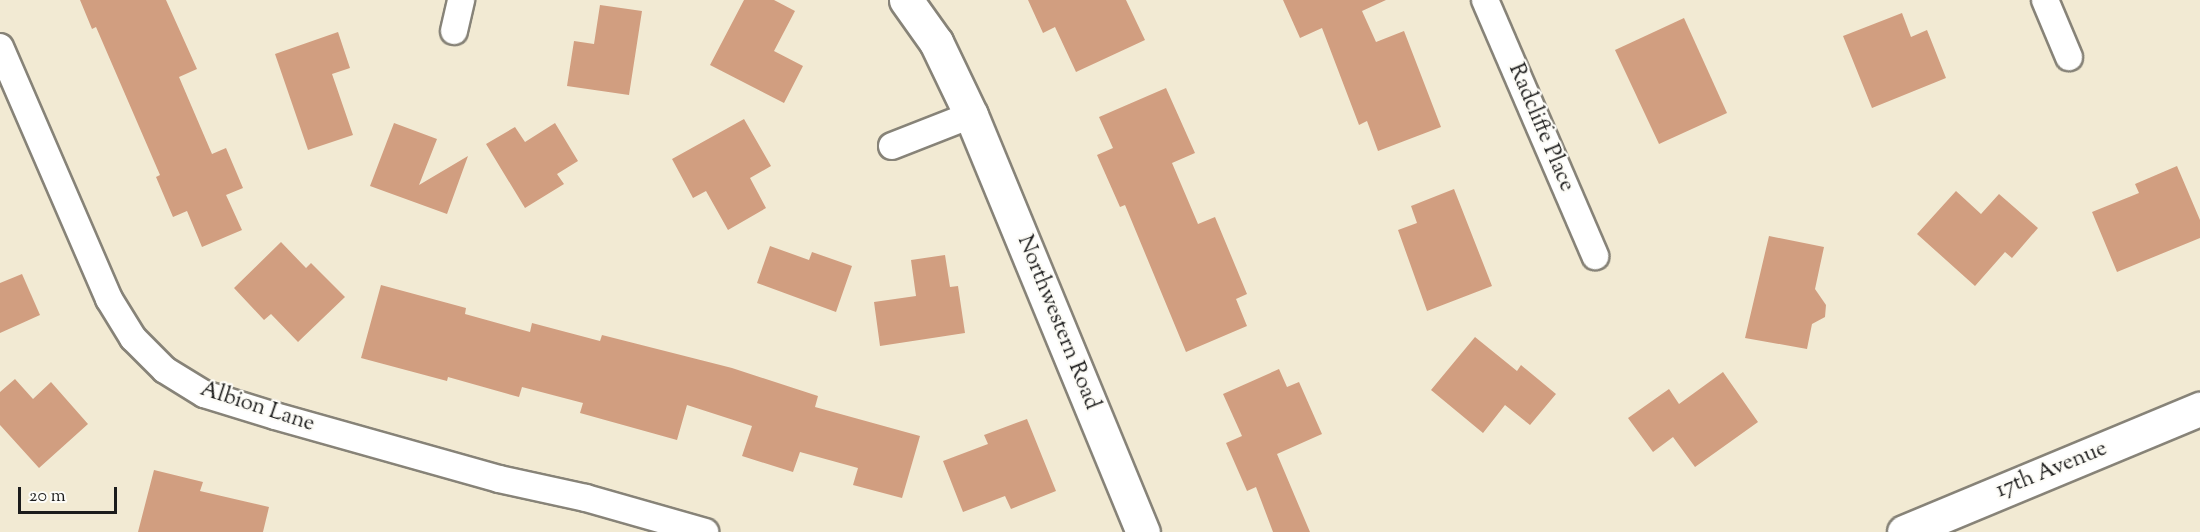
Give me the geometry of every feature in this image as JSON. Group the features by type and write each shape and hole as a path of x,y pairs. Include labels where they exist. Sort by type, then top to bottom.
{"street":[{"path":"454,31 461,0"},
{"name":"Northwestern Road","path":"906,0 936,42 971,115 1143,532"},
{"name":"Radcliffe Place","path":"1485,0 1595,256"},
{"path":"2045,0 2069,57"},
{"name":"Albion Lane","path":"0,47 109,299 133,338 165,370 204,394 275,416 499,479 586,498 705,532"},
{"path":"892,147 971,115"},
{"name":"17th Avenue","path":"1904,532 2200,410"}],"building":[{"path":"80,0 166,0 197,69 179,77 212,154 226,148 243,188 226,195 242,230 202,247 187,211 173,217 156,177 160,175 96,27 92,29"},
{"path":"744,0 774,0 795,11 774,51 803,66 784,103 710,65"},
{"path":"1028,0 1126,0 1145,40 1076,72 1055,27 1043,33"},
{"path":"1283,0 1386,0 1362,11 1376,42 1404,31 1441,127 1378,151 1367,121 1359,125 1322,28 1300,38"},
{"path":"600,5 642,11 629,95 567,86 574,41 594,44"},
{"path":"1902,13 1911,37 1927,30 1946,78 1872,108 1843,36"},
{"path":"1684,18 1727,113 1659,144 1615,50"},
{"path":"338,32 350,68 332,74 353,135 308,150 275,54"},
{"path":"1166,88 1195,153 1172,163 1198,224 1215,217 1247,294 1236,299 1247,326 1186,352 1125,205 1120,207 1097,155 1113,148 1099,117"},
{"path":"744,119 771,166 750,178 766,208 728,230 706,191 693,198 672,159"},
{"path":"394,123 437,139 419,185 468,156 447,214 370,186"},
{"path":"555,123 578,161 557,174 564,184 525,208 486,144 515,127 525,142"},
{"path":"2177,166 2200,220 2200,238 2117,272 2092,212 2139,193 2135,184"},
{"path":"1454,189 1492,286 1427,311 1398,230 1417,223 1411,206"},
{"path":"1956,191 1981,214 1999,194 2038,228 2012,258 2005,252 1975,286 1917,234"},
{"path":"1769,236 1824,247 1815,289 1826,305 1825,317 1812,324 1807,349 1745,338"},
{"path":"281,242 306,268 311,263 345,297 298,342 271,314 264,320 234,288"},
{"path":"770,246 809,260 812,252 852,266 836,312 757,283"},
{"path":"945,255 950,287 958,286 965,333 880,346 874,302 916,296 911,260"},
{"path":"22,274 40,315 0,333 0,283"},
{"path":"381,285 466,308 465,314 530,332 532,323 600,341 602,335 732,368 818,396 815,407 920,436 902,498 853,485 858,468 800,452 793,472 742,456 752,426 687,405 677,440 580,413 583,403 522,387 519,397 448,377 447,381 361,358"},
{"path":"1475,337 1517,371 1521,365 1556,394 1530,425 1505,405 1483,433 1431,390"},
{"path":"1279,369 1287,387 1299,382 1322,434 1277,454 1310,532 1273,532 1256,487 1247,491 1226,443 1242,436 1223,394"},
{"path":"1723,372 1758,422 1695,467 1673,437 1653,452 1628,418 1669,389 1679,404"},
{"path":"15,379 33,399 51,382 88,424 39,468 0,425 0,392"},
{"path":"1027,419 1056,491 1011,509 1005,496 963,512 943,461 988,444 984,435"},
{"path":"154,470 203,482 200,491 269,507 263,532 138,532"}]}
